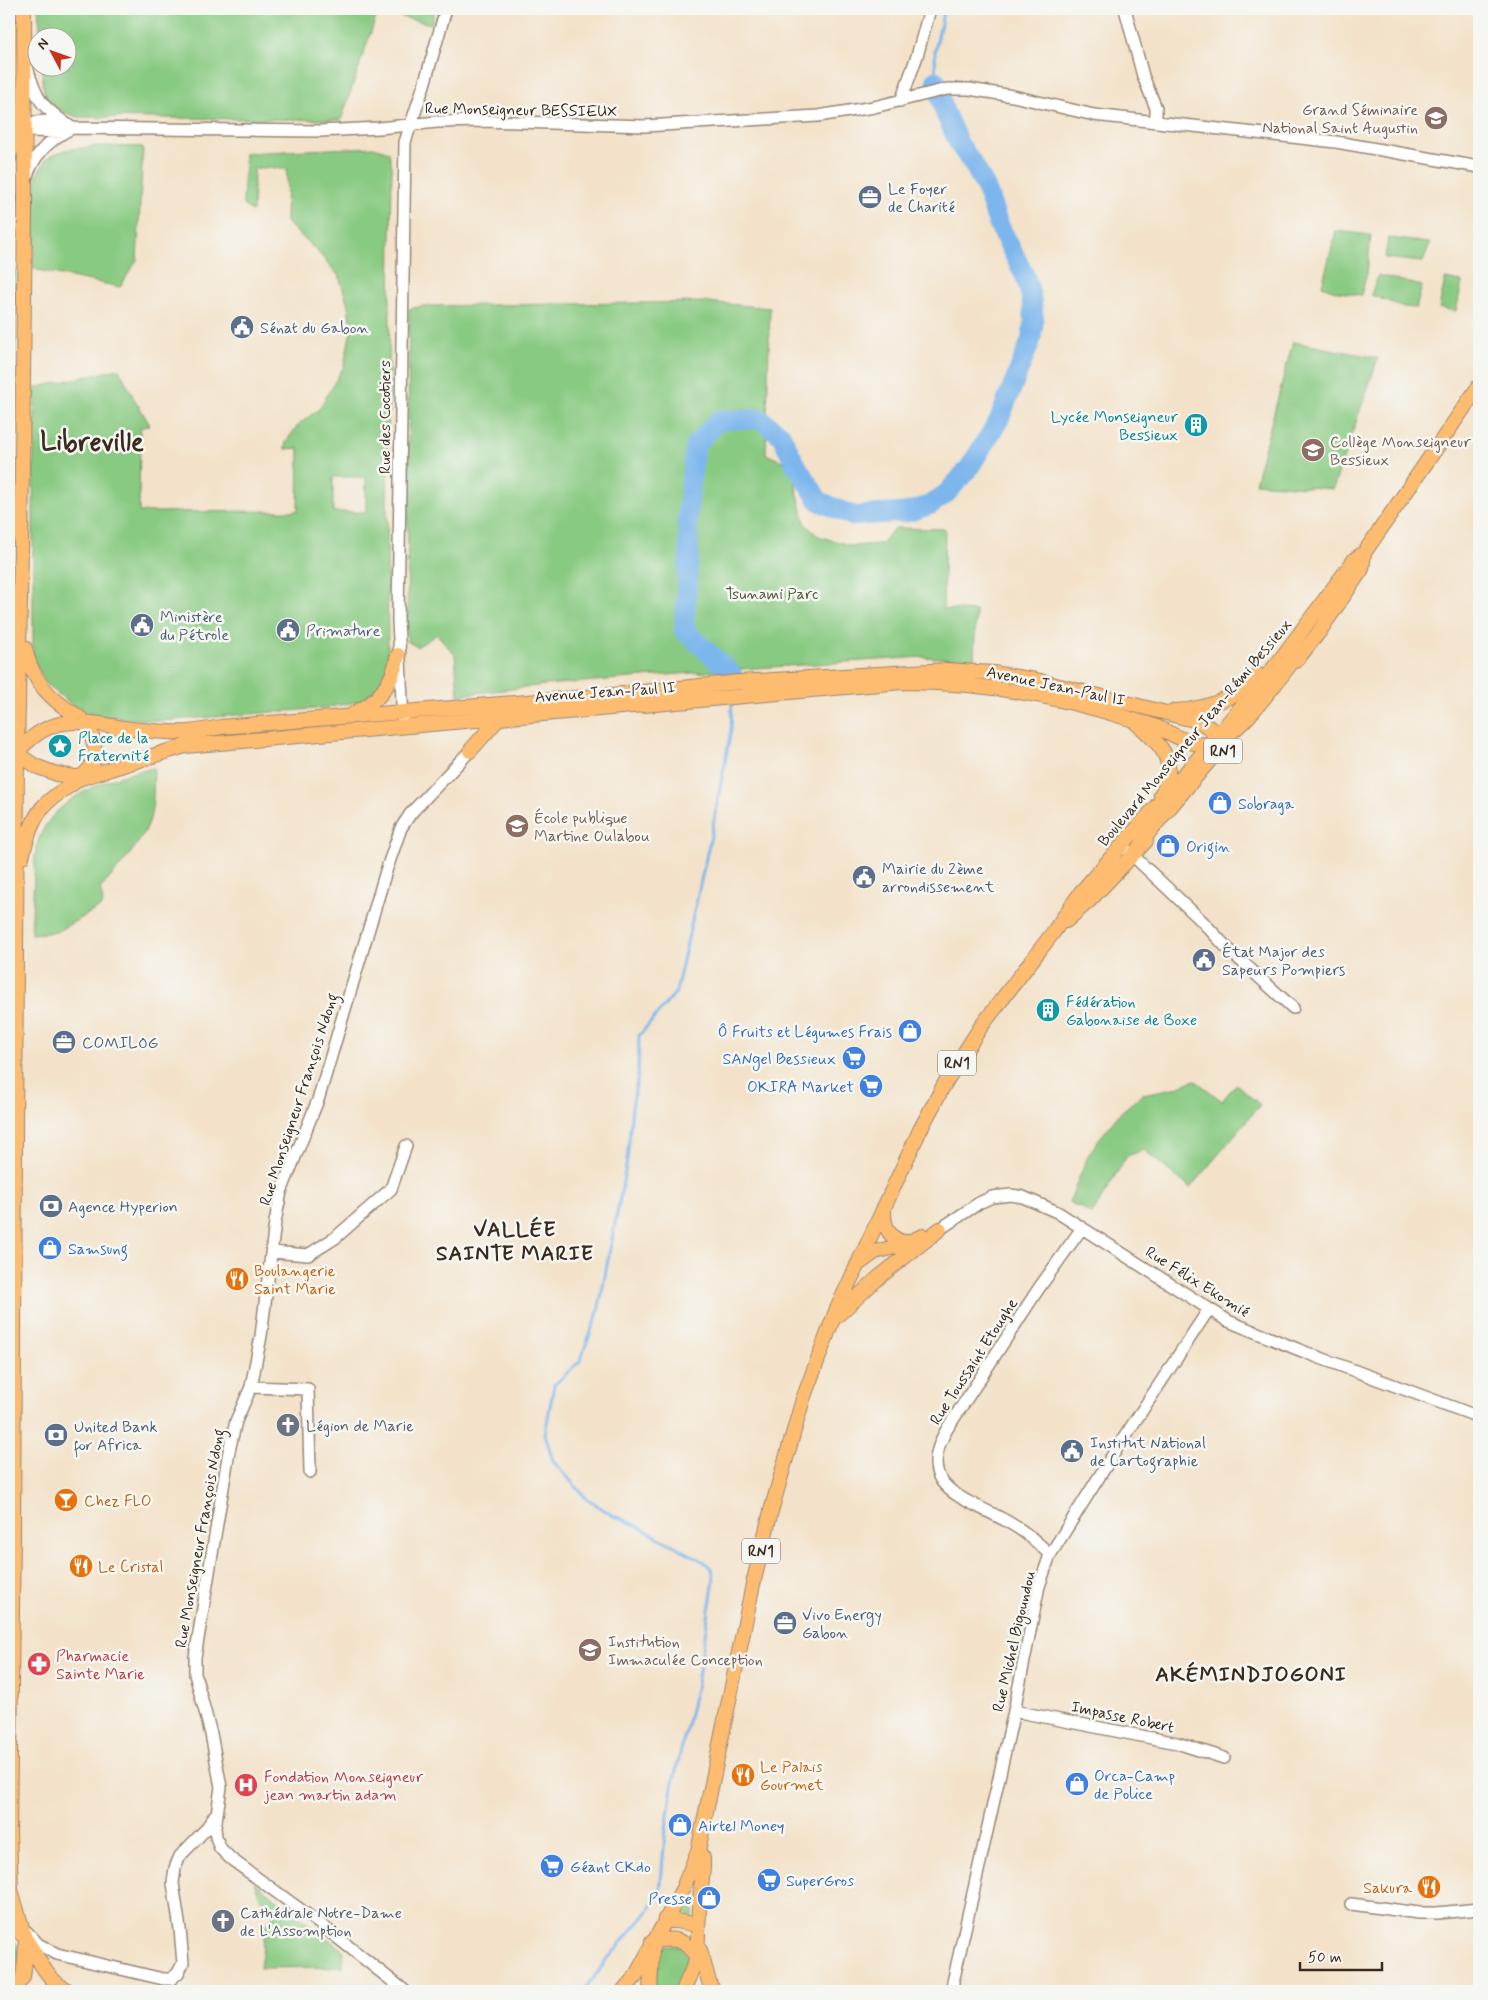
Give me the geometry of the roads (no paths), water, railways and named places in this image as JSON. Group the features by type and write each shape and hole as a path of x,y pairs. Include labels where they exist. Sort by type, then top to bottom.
{"main road":[{"path":"9,1991 20,1981 24,1972 10,1890 9,1796 18,892 17,752 24,188 24,9"},
{"path":"9,22 10,105 13,114 24,127"},
{"path":"9,158 13,141 24,127"},
{"name":"Boulevard Monseigneur Jean-Rémi Bessieux","path":"623,1991 635,1976 688,1878 698,1851 739,1648 771,1511 803,1400 833,1319 862,1258 884,1205 934,1104 962,1055 998,1002 1052,934 1081,892 1214,741 1280,660 1355,559 1364,553 1477,394"},
{"name":"Boulevard Monseigneur Jean-Rémi Bessieux","path":"1052,934 1090,900 1137,851 1229,744 1319,632 1362,569 1364,553"},
{"path":"1159,712 1195,709 1220,703 1235,695 1257,676 1302,626 1312,619"},
{"path":"18,892 25,844 39,813 48,802 82,778 89,768 95,752 93,738 85,722 50,696 39,683 28,663 20,627"},
{"path":"1137,851 1157,822 1215,754 1214,741 1238,728 1294,660 1302,653"},
{"path":"341,717 369,706 383,693 391,681 398,655"},
{"name":"Avenue Jean-Paul II","path":"17,752 37,734 52,726 70,721 138,730 186,732 221,727 341,717 402,719 456,721 740,697 874,683 952,683 1008,689 1067,702 1132,720 1193,742 1214,741 1210,728 1204,724 1070,687 993,673 947,670 733,682 402,719 186,746 82,778"},
{"path":"470,751 500,717"},
{"path":"1132,720 1157,743 1168,762 1167,781 1151,813"},
{"path":"456,721 465,724 470,731 472,736 470,751"},
{"path":"9,737 17,752 30,763 50,772 72,778 82,778"},
{"path":"9,766 17,752"},
{"path":"9,1044 16,1008"},
{"path":"884,1205 883,1218 886,1229 895,1240 912,1242"},
{"path":"9,1220 14,1259"},
{"path":"904,1257 894,1264 877,1267 862,1258 875,1252 912,1242 940,1229"},
{"path":"833,1319 859,1294 940,1229"},
{"path":"9,1466 13,1450"},
{"name":"Boulevard Monseigneur Jean-Rémi Bessieux","path":"698,1851 703,1858 698,1951"},
{"path":"665,1919 698,1925"},
{"path":"18,1928 49,1978 69,1991"},
{"path":"652,1942 676,1939 698,1951 714,1991"},
{"name":"RN1","path":"650,1991 652,1942"},
{"name":"RN1","path":"683,1991 698,1951"}],"street":[{"name":"Rue des Cocotiers","path":"402,719 398,655 405,142 446,9"},
{"path":"902,100 930,9"},
{"path":"1125,9 1143,76 1156,108 1156,122"},
{"path":"24,56 38,98 50,111 71,128 48,143 39,152 30,168 24,188"},
{"name":"Rue Monseigneur BESSIEUX","path":"24,127 31,131 71,128 320,131 482,121 645,126 702,124 818,116 854,111 947,89 983,90 1073,111 1336,142 1479,167"},
{"name":"Rue Monseigneur François Ndong","path":"400,1989 320,1924 231,1859 220,1848 216,1837 216,1828 221,1787 211,1734 194,1674 195,1657 228,1451 236,1421 251,1386 261,1336 281,1192 318,1100 400,828 411,813 470,751"},
{"path":"1123,844 1137,851 1227,948 1293,1008"},
{"path":"272,1252 308,1255 335,1238 391,1189 406,1146"},
{"name":"Rue Félix Ekomié","path":"940,1229 979,1203 1001,1195 1023,1197 1057,1212 1209,1309 1253,1332 1479,1416"},
{"name":"Rue Toussaint Etoughe","path":"1050,1556 1022,1531 952,1493 944,1486 938,1474 936,1460 938,1444 947,1429 1082,1228"},
{"name":"Rue Michel Bigoundou","path":"951,1991 1040,1586 1050,1556 1116,1450 1209,1309"},
{"path":"251,1386 308,1389 310,1472"},
{"name":"Impasse Robert","path":"1014,1711 1168,1741 1224,1758"},
{"path":"18,1928 46,1949 57,1954 163,1979 171,1979 178,1973 183,1963 173,1883 175,1868 180,1856 210,1825 219,1804"},
{"path":"1350,1904 1418,1913 1479,1909"}],"waterway":[{"path":"936,81 935,51 944,9"},
{"path":"732,674 684,630 689,553 687,518 695,445 719,420 760,419 781,435 796,465 819,501 853,516 909,512 930,505 947,493 969,468 999,420 1031,340 1034,319 1031,296 1025,276 998,223 986,188 975,167 959,144 945,113 936,81"},
{"path":"584,1991 605,1962 649,1910 660,1893 672,1787 696,1689 714,1580 712,1569 703,1561 612,1515 586,1498 553,1461 545,1434 554,1385 580,1361 598,1312 627,1161 632,1107 638,1075 639,1036 676,992 711,836 731,730 732,701"}],"place":[{"name":"Grand Séminaire National Saint Augustin","path":"1436,118"},
{"name":"Le Foyer de Charité","path":"870,197"},
{"name":"Sénat du Gabon","path":"242,327"},
{"name":"Lycée Monseigneur Bessieux","path":"1196,425"},
{"name":"Collège Monseigneur Bessieux","path":"1313,450"},
{"name":"Ministère du Pétrole","path":"142,625"},
{"name":"Primature","path":"288,630"},
{"name":"Place de la Fraternité","path":"60,746"},
{"name":"Sobraga","path":"1220,803"},
{"name":"École publique Martine Oulabou","path":"517,826"},
{"name":"Origin","path":"1168,846"},
{"name":"Mairie du 2ème arrondissement","path":"864,877"},
{"name":"État Major des Sapeurs Pompiers","path":"1204,960"},
{"name":"Fédération Gabonaise de Boxe","path":"1048,1010"},
{"name":"Ô Fruits et Légumes Frais","path":"910,1031"},
{"name":"COMILOG","path":"64,1042"},
{"name":"SANgel Bessieux","path":"854,1058"},
{"name":"OKIRA Market","path":"871,1086"},
{"name":"Agence Hyperion","path":"51,1206"},
{"name":"Samsung","path":"50,1248"},
{"name":"Boulangerie Saint Marie","path":"237,1279"},
{"name":"Légion de Marie","path":"288,1425"},
{"name":"United Bank for Africa","path":"56,1435"},
{"name":"Institut National de Cartographie","path":"1072,1451"},
{"name":"Chez FLO","path":"66,1500"},
{"name":"Le Cristal","path":"81,1566"},
{"name":"Vivo Energy Gabon","path":"785,1623"},
{"name":"Institution Immaculée Conception","path":"590,1650"},
{"name":"Pharmacie Sainte Marie","path":"39,1664"},
{"name":"Le Palais Gourmet","path":"743,1775"},
{"name":"Orca-Camp de Police","path":"1077,1784"},
{"name":"Fondation Monseigneur jean martin adam","path":"246,1785"},
{"name":"Airtel Money","path":"680,1825"},
{"name":"Géant CKdo","path":"552,1866"},
{"name":"SuperGros","path":"769,1880"},
{"name":"Sakura","path":"1429,1887"},
{"name":"Presse","path":"709,1898"},
{"name":"Cathédrale Notre-Dame de L'Assomption","path":"223,1921"}],"district":[{"name":"Libreville","path":"92,441"},
{"name":"VALLÉE SAINTE MARIE","path":"515,1241"},
{"name":"AKÉMINDJOGONI","path":"1251,1674"}],"park label":[{"name":"Tsunami Parc","path":"772,593"}]}
